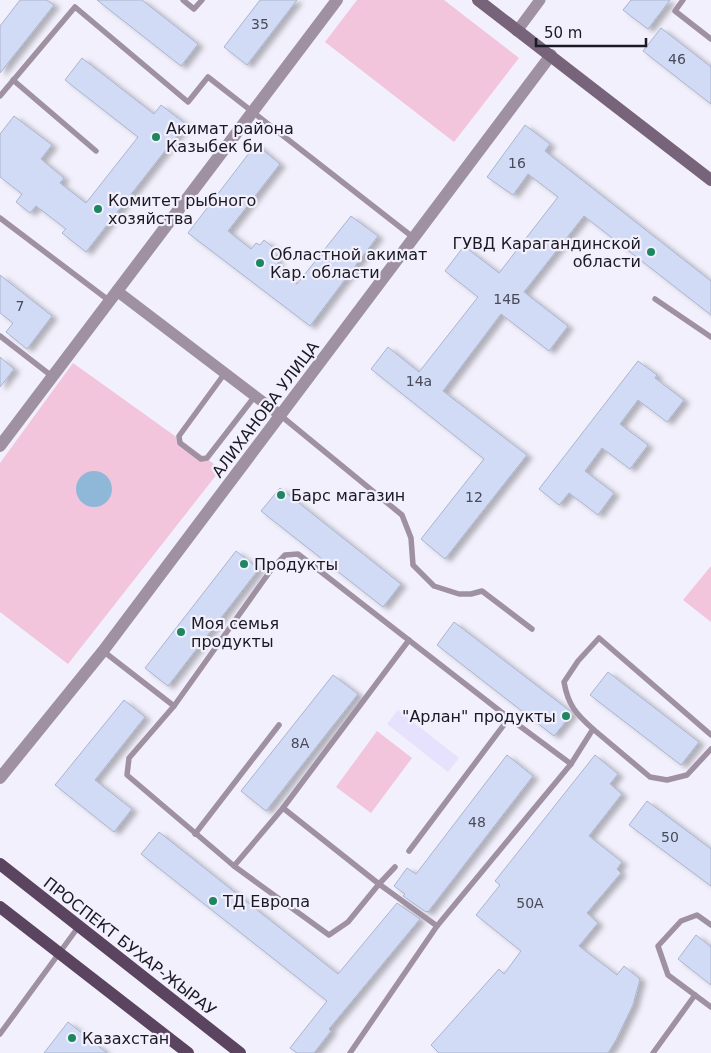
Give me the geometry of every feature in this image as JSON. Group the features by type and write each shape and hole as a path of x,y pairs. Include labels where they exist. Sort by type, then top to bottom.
{"main road":[{"path":"478,0 711,180"},
{"name":"ПРОСПЕКТ БУХАР-ЖЫРАУ","path":"0,864 240,1053"},
{"path":"0,907 188,1053"}],"street":[{"path":"0,446 337,0"},
{"path":"517,31 540,0"},
{"name":"АЛИХАНОВА УЛИЦА","path":"0,778 103,650 551,55"},
{"path":"114,296 225,373 280,415"}],"lane":[{"path":"183,0 194,10 202,0"},
{"path":"683,0 675,10 711,39"},
{"path":"0,96 75,7 188,102 208,77 414,238"},
{"path":"13,80 96,151"},
{"path":"0,218 114,296"},
{"path":"655,299 711,338"},
{"path":"0,336 53,377"},
{"path":"225,373 179,436 180,443 201,459 207,458 255,396"},
{"path":"280,415 402,515 411,538 413,565 434,586 459,594 472,594 482,591 532,630"},
{"path":"395,867 348,922 329,935 234,866 128,775 129,758 174,706 271,570 286,555 298,554 571,764"},
{"path":"711,735 599,638 578,661 564,682 567,698 573,708 593,729 650,777 667,780 687,775 711,749"},
{"path":"234,866 283,808 409,640"},
{"path":"103,650 174,706"},
{"path":"409,851 509,718"},
{"path":"195,834 279,725"},
{"path":"350,1053 437,926 571,764 593,729"},
{"path":"283,808 437,926"},
{"path":"711,925 697,915 681,921 658,946 668,976 711,1007"},
{"path":"0,1034 79,926"},
{"path":"654,1053 695,995"}],"shaded area":[{"path":"357,0 444,0 519,58 454,142 325,42"},
{"path":"73,363 221,469 68,664 0,612 0,463"},
{"path":"711,566 711,622 683,600"},
{"path":"398,710 459,758 448,772 387,724"},
{"path":"377,731 412,758 371,813 336,787"}],"water":[{"path":"94,471 101,472 107,476 111,482 111,496 107,502 101,506 94,507 87,506 81,502 77,496 76,489 77,482 81,476 87,472"}],"building":[{"path":"20,0 47,0 54,5 0,73 0,26"},
{"path":"97,0 142,0 198,44 181,66"},
{"path":"260,0 297,0 247,65 224,47"},
{"path":"631,0 670,0 648,29 623,10"},
{"path":"661,28 711,67 711,104 643,51"},
{"path":"82,58 154,114 161,105 186,124 86,252 62,233 66,229 36,206 30,213 16,202 22,194 0,177 0,134 14,116 52,145 41,159 64,178 60,183 86,203 138,137 65,80"},
{"path":"525,125 550,144 545,151 711,281 711,315 584,216 524,292 568,326 549,351 501,314 443,391 527,455 445,559 421,539 484,459 371,369 388,347 419,372 478,297 445,271 464,246 499,273 558,197 528,174 513,195 487,177"},
{"path":"256,144 280,164 228,231 251,249 256,243 260,245 264,240 279,252 274,259 279,262 275,268 297,284 351,216 378,236 310,326 188,233"},
{"path":"0,275 52,316 27,349 6,332 13,323 0,313"},
{"path":"0,357 14,369 0,387"},
{"path":"638,361 657,375 655,378 684,400 667,422 638,400 620,424 648,445 630,469 602,448 585,471 614,493 598,515 569,493 559,505 539,489"},
{"path":"280,488 401,584 383,607 261,511"},
{"path":"236,551 259,569 168,686 145,668"},
{"path":"454,622 570,711 572,714 554,736 437,645"},
{"path":"608,672 699,742 681,765 590,695"},
{"path":"333,675 358,694 266,811 241,791"},
{"path":"124,700 145,717 95,780 132,809 114,832 55,785"},
{"path":"507,755 533,776 428,912 426,912 403,896 405,894 394,886 407,868 416,874"},
{"path":"595,755 618,774 610,784 622,794 589,836 622,862 617,869 621,873 587,913 598,923 579,946 617,975 624,966 640,979 633,1005 616,1040 608,1053 439,1053 431,1045 499,969 504,974 521,951 476,915 500,885 495,881"},
{"path":"647,801 711,849 711,886 629,825"},
{"path":"159,832 338,974 397,903 420,919 329,1029 331,1031 314,1053 297,1053 290,1048 327,1001 141,854"},
{"path":"696,935 711,947 711,985 678,959"},
{"name":"Казахстан","path":"68,1022 107,1053 44,1053"}],"place":[{"name":"Акимат района Казыбек би","path":"156,137"},
{"name":"Комитет рыбного хозяйства","path":"98,209"},
{"name":"ГУВД Карагандинской области","path":"651,252"},
{"name":"Областной акимат Кар. области","path":"260,263"},
{"name":"Барс магазин","path":"281,495"},
{"name":"Продукты","path":"244,564"},
{"name":"Моя семья продукты","path":"181,632"},
{"name":"\"Арлан\" продукты","path":"566,716"},
{"name":"ТД Европа","path":"213,901"},
{"name":"Казахстан","path":"72,1038"}]}
